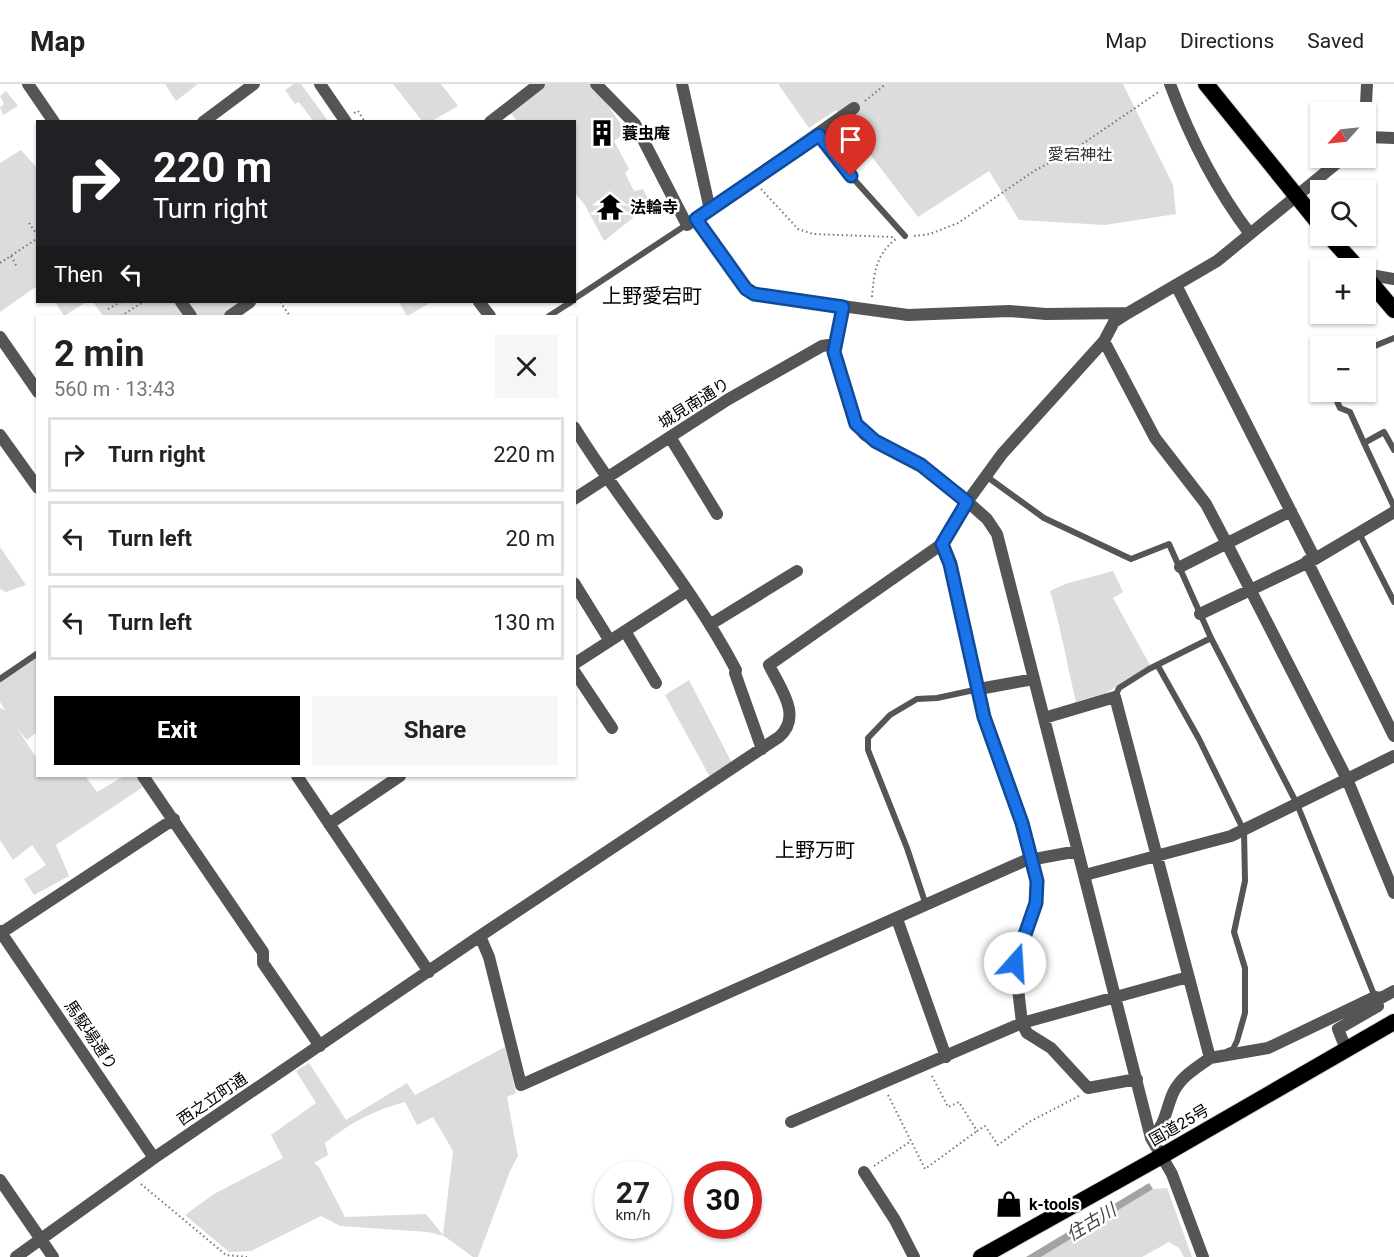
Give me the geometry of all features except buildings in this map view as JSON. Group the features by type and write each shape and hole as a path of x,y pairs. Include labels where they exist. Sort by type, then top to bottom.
{"highway":[{"path":"1206,84 1310,214"},
{"path":"1338,246 1349,258"},
{"path":"1376,288 1394,310"},
{"name":"国道25号","path":"981,1257 1161,1157 1394,1022"}],"street":[{"path":"28,84 53,120"},
{"path":"206,120 254,84"},
{"path":"320,84 350,117"},
{"path":"493,120 539,84"},
{"path":"597,84 635,124 691,222 746,289 754,294 908,315 1009,311 1128,313"},
{"path":"682,84 710,210"},
{"path":"1170,84 1184,123 1212,178 1250,234"},
{"path":"1367,84 1367,102"},
{"path":"691,222 819,135 854,108"},
{"path":"1376,134 1394,138"},
{"path":"1137,1079 1088,1089 1051,1048 1028,1033 1022,1023 1015,963 1036,903 1037,881 984,717 950,564 942,544 967,502 1002,454 1104,341 1114,322 1217,261 1332,168"},
{"path":"1376,277 1394,279"},
{"path":"1176,285 1291,511 1311,560 1394,736"},
{"path":"231,315 249,303"},
{"path":"480,303 489,315"},
{"path":"843,307 834,352 856,424 865,435 921,465 987,519 997,534 1151,1138 1172,1174 1203,1257"},
{"path":"0,337 36,389"},
{"path":"1104,341 1155,438 1206,504 1347,779 1394,893"},
{"name":"城見南通り","path":"576,498 670,437 822,346 835,344"},
{"path":"576,430 606,478 711,624 736,670 745,704 762,749"},
{"path":"0,435 36,485"},
{"path":"670,437 717,514"},
{"path":"1180,567 1291,511"},
{"path":"1200,614 1311,560 1394,512"},
{"name":"西之立町通","path":"16,1257 132,1173 480,936 762,749 788,729 791,712 769,665 942,544"},
{"path":"711,624 797,571"},
{"path":"576,586 610,641"},
{"path":"576,663 687,591"},
{"path":"625,631 656,683"},
{"path":"576,674 612,728"},
{"path":"979,689 1034,679"},
{"path":"1044,718 1115,698 1188,977 1213,1058"},
{"path":"1085,875 1244,831 1394,756"},
{"path":"144,777 263,952 263,963 320,1046"},
{"path":"298,777 429,972"},
{"path":"329,824 399,777"},
{"path":"1,932 174,819"},
{"path":"480,936 489,957 521,1085 1032,860 1078,851"},
{"path":"897,919 946,1057"},
{"name":"馬駆場通り","path":"1,932 154,1158"},
{"path":"791,1122 1022,1023 1188,977"},
{"path":"1151,1138 1160,1130 1173,1093 1182,1079 1213,1058 1268,1048 1394,991"},
{"path":"1346,1049 1338,1029 1378,1006 1375,998"},
{"path":"864,1172 895,1220 914,1257"},
{"path":"0,1180 53,1257"}],"lane":[{"path":"819,135 842,166 905,236"},
{"path":"576,298 691,222"},
{"path":"550,315 568,303"},
{"path":"1376,345 1394,338"},
{"path":"1337,402 1340,408 1350,412 1394,507"},
{"path":"1364,443 1384,432 1394,450"},
{"path":"986,476 1044,518 1131,559 1169,544 1211,638 1297,804 1375,998"},
{"path":"1359,533 1394,602"},
{"path":"1115,698 1119,688 1149,669 1211,638"},
{"path":"0,679 36,654"},
{"path":"1158,666 1209,758 1244,831 1245,880 1234,932 1245,968 1245,1013 1233,1049 1213,1058"},
{"path":"926,906 907,848 868,750 868,738 890,716 917,699 937,698 979,689"}],"path":[{"path":"854,108 886,84"},
{"path":"753,180 798,229 813,234 864,238 930,234 958,223 1034,171 1075,148 1149,99"},
{"path":"350,117 358,111 364,120"},
{"path":"29,223 36,234"},
{"path":"870,311 875,269 883,249 905,236"},
{"path":"0,262 36,238"},
{"path":"11,256 17,267"},
{"path":"108,309 119,303"},
{"path":"123,315 141,303"},
{"path":"927,1065 948,1107 959,1102 977,1131"},
{"path":"883,1084 925,1169 985,1126 998,1144 1029,1122 1088,1089"},
{"path":"864,1172 911,1142"},
{"path":"132,1173 160,1203 226,1256 246,1257"}],"green space":[{"path":"165,84 198,84 176,101"},
{"path":"294,84 301,84 327,120 312,120 299,102 295,104 285,90"},
{"path":"393,84 441,84 458,106 434,120 421,120"},
{"path":"539,84 589,84 605,101 626,132 614,141 629,169 625,173 634,191 643,189 649,201 642,205 644,209 604,241 585,205 576,194 576,120 516,120 507,108"},
{"name":"愛宕神社","path":"778,84 1123,84 1173,185 1176,214 1105,225 1019,220 989,171 918,217 836,110 809,128"},
{"path":"6,91 18,106 3,115 0,107 4,104 0,96"},
{"path":"21,150 36,167 36,196 34,194 36,197 36,287 0,312 0,163"},
{"path":"56,303 84,303 66,315"},
{"path":"94,303 249,303 231,315 102,315"},
{"path":"400,303 430,303 409,315 406,315"},
{"path":"0,547 26,585 6,592 0,589"},
{"path":"1113,571 1123,592 1113,598 1150,665 1103,695 1076,702 1050,591 1065,584"},
{"path":"36,655 36,733 27,740 17,728 36,757 36,777 86,777 97,792 122,777 137,777 143,787 56,845 69,876 34,895 24,879 46,865 32,845 13,860 0,840 0,708 5,710 0,702 0,679"},
{"path":"689,680 732,763 710,777 665,695"},
{"path":"505,1047 516,1093 507,1097 518,1156 510,1171 478,1257 473,1257 444,1236 428,1232 340,1226 321,1216 251,1251 229,1252 185,1215 214,1194 283,1158 271,1135 316,1103 296,1071 309,1063 346,1120 407,1083 415,1095","holes":["405,1102 417,1125 433,1117 453,1151 443,1235 426,1214 345,1217 319,1167 314,1163 328,1155 325,1143 363,1118"]},
{"path":"1167,1188 1192,1257 1184,1257 1179,1248 1169,1242 1142,1257 1041,1257 1153,1189"}],"water":[{"name":"住古川","path":"1149,1183 1153,1189 1041,1257 1026,1257"}],"place":[{"name":"蓑虫庵","path":"602,133"},
{"name":"法輪寺","path":"610,207"},
{"name":"k-tools","path":"1009,1204"}],"district":[{"name":"上野愛宕町","path":"652,296"},
{"name":"上野万町","path":"815,850"}],"route":[{"path":"851,176 819,135 696,219 746,289 754,294 843,307 834,352 856,424 865,435 921,465 967,502 942,544 950,564 984,717 1022,823 1037,881 1036,903 1015,963"}]}
